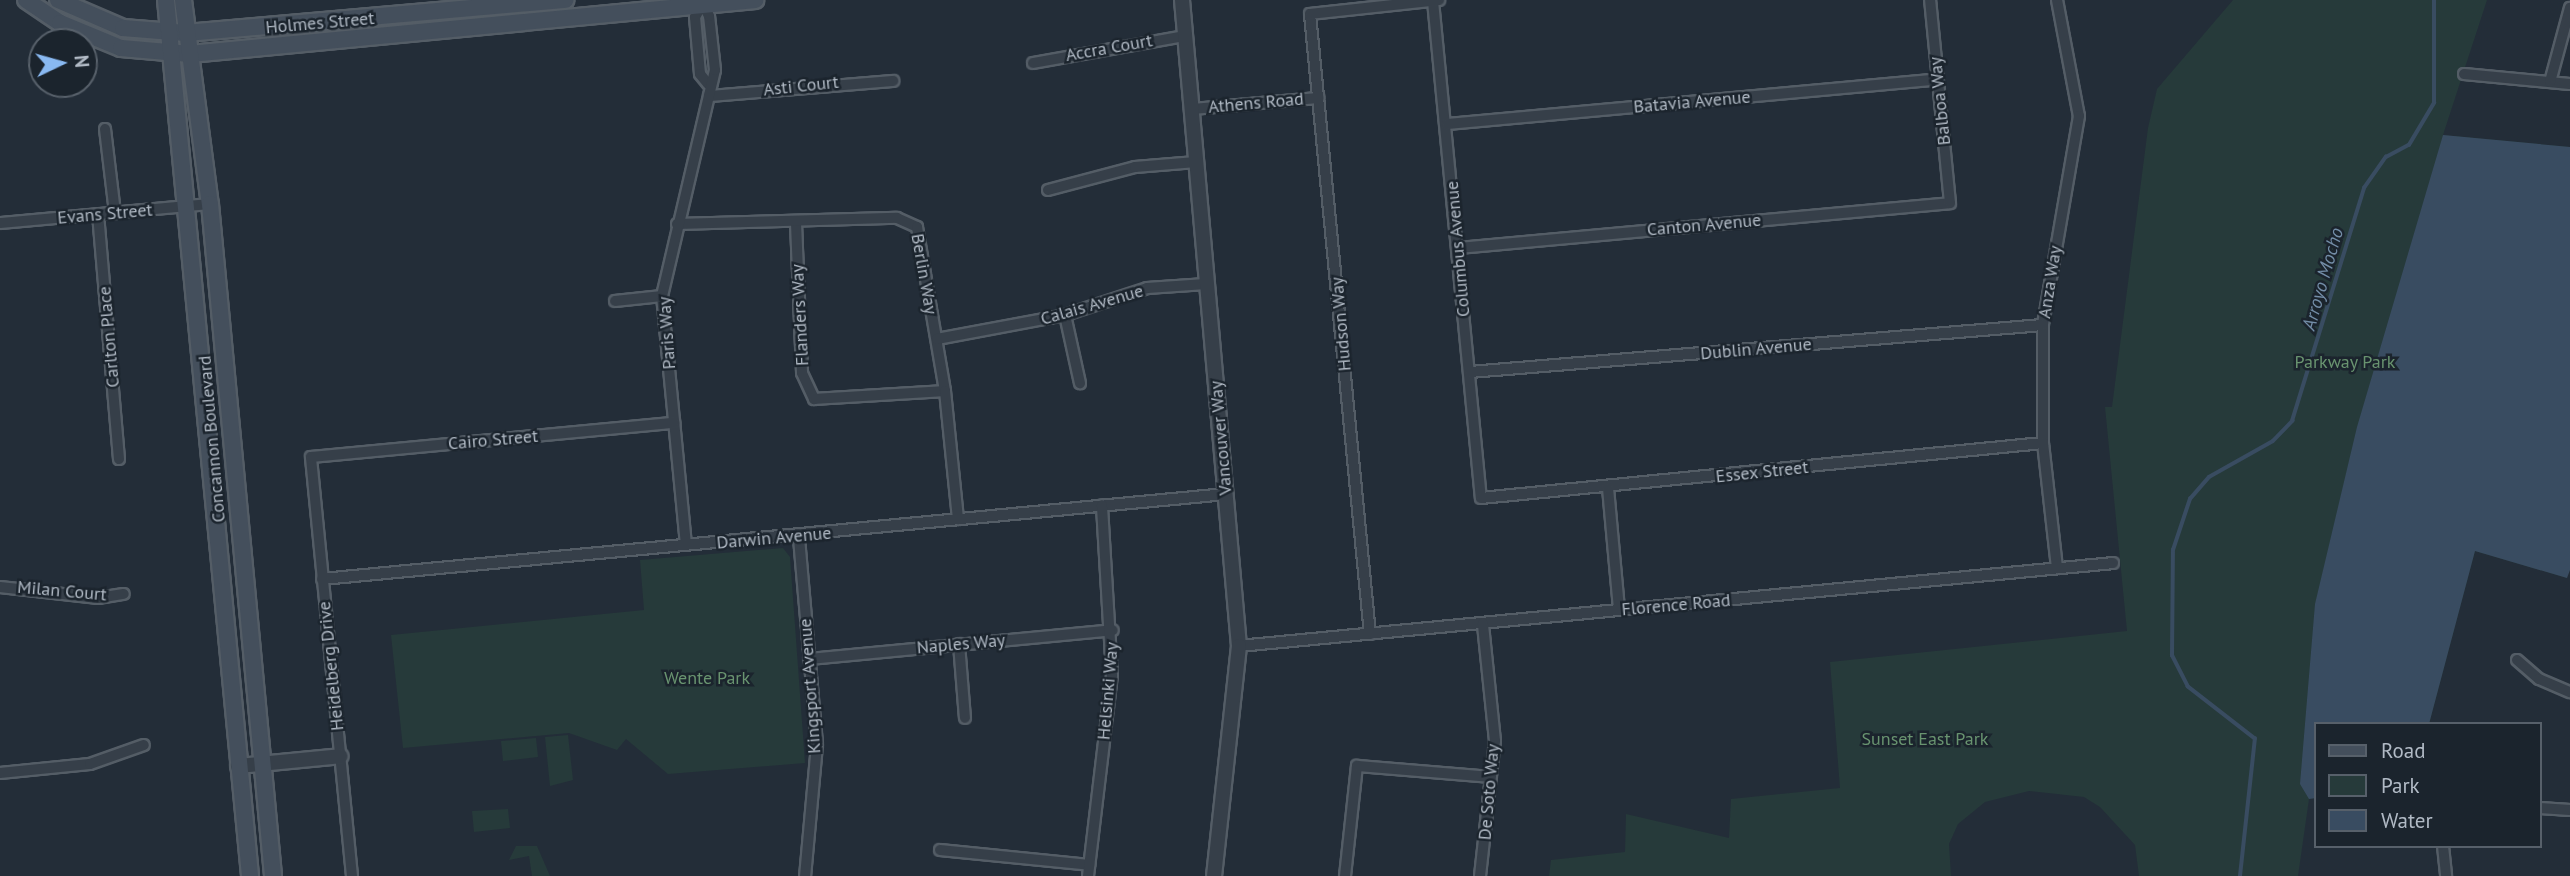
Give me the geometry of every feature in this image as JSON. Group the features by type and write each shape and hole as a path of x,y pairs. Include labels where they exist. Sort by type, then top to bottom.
{"main road":[{"name":"Holmes Street","path":"26,0 60,23 121,48 182,54 546,21 702,2 755,0"},
{"name":"Holmes Street","path":"58,0 123,28 178,33 566,0"},
{"name":"Concannon Boulevard","path":"166,0 178,33 210,204 273,876"},
{"name":"Concannon Boulevard","path":"178,33 183,0"},
{"name":"Concannon Boulevard","path":"182,54 189,206 250,876"}],"street":[{"name":"Vancouver Way","path":"1182,0 1239,646 1214,876"},
{"path":"1433,1 1439,0"},
{"name":"Balboa Way","path":"1930,0 1950,203"},
{"name":"Anza Way","path":"2057,0 2078,116 2043,325 2043,443 2057,568"},
{"path":"544,1 546,21"},
{"name":"Hudson Way","path":"1370,634 1310,15 1433,1"},
{"name":"Columbus Avenue","path":"1433,1 1447,124 1481,498"},
{"name":"Paris Way","path":"686,545 662,296 709,96 708,84 715,70 709,16 702,2"},
{"path":"2550,82 2570,8"},
{"name":"Accra Court","path":"1033,63 1185,37"},
{"path":"2464,74 2570,84"},
{"name":"Batavia Avenue","path":"1447,124 1937,79"},
{"name":"Asti Court","path":"709,96 893,82"},
{"name":"Athens Road","path":"1192,109 1319,98"},
{"path":"106,129 115,214"},
{"path":"1048,190 1135,167 1196,162"},
{"name":"Canton Avenue","path":"1458,248 1950,203"},
{"name":"Evans Street","path":"0,223 210,204"},
{"name":"Carlton Place","path":"98,214 119,459"},
{"name":"Berlin Way","path":"677,224 796,223 897,218 917,228 945,391 958,519"},
{"name":"Flanders Way","path":"796,223 802,373 814,399 945,391"},
{"name":"Calais Avenue","path":"937,339 1065,315 1147,288 1206,284"},
{"path":"615,301 662,296"},
{"path":"1065,315 1080,383"},
{"name":"Dublin Avenue","path":"1470,372 2043,325"},
{"name":"Cairo Street","path":"311,457 674,423"},
{"name":"Essex Street","path":"1481,498 1608,488 2043,443"},
{"name":"Heidelberg Drive","path":"311,457 352,876"},
{"path":"1608,488 1619,610"},
{"name":"Darwin Avenue","path":"322,579 686,545 799,538 958,519 1226,494"},
{"name":"Helsinki Way","path":"1088,870 1113,630 1102,505"},
{"name":"Kingsport Avenue","path":"799,538 817,745 805,876"},
{"name":"Florence Road","path":"1239,646 2113,563"},
{"name":"Milan Court","path":"0,587 98,598 124,594"},
{"name":"De Soto Way","path":"1480,876 1495,741 1483,624"},
{"name":"Naples Way","path":"809,659 1113,630"},
{"path":"959,644 965,718"},
{"path":"2517,660 2539,679 2570,692"},
{"path":"0,773 90,764 144,745"},
{"path":"238,766 341,756"},
{"path":"1345,876 1357,766 1490,777"},
{"path":"2542,808 2570,810"},
{"path":"2443,848 2446,876"},
{"path":"940,850 1088,870"}],"green space":[{"name":"Parkway Park","path":"2233,0 2487,0 2443,135 2570,147 2567,578 2475,551 2430,722 2314,722 2314,798 2309,799 2298,876 2139,876 2135,845 2100,807 2084,797 2029,791 1985,802 1958,824 1949,844 1951,876 1549,876 1551,860 1625,852 1626,814 1729,838 1731,799 1840,788 1830,662 2127,631 2105,407 2112,407 2148,128 2157,89"},
{"name":"Wente Park","path":"783,548 790,557 805,763 668,774 626,739 617,750 569,733 403,748 391,635 644,610 640,560"},
{"path":"568,735 573,780 550,786 545,737"},
{"path":"536,738 538,757 503,761 501,741"},
{"path":"508,809 510,828 474,832 472,811"},
{"path":"516,846 537,846 550,876 532,876 529,856 509,860"}],"water":[{"path":"2443,135 2570,147 2570,570 2567,578 2475,551 2430,722 2314,722 2314,798 2309,799 2300,784 2315,604 2357,427"}],"waterway":[{"name":"Arroyo Mocho","path":"2240,876 2255,739 2188,687 2172,656 2173,550 2190,499 2209,477 2273,441 2292,421 2364,188 2386,157 2409,145 2434,103 2434,0"}],"park label":[{"name":"Sunset East Park","path":"1925,739"}]}
